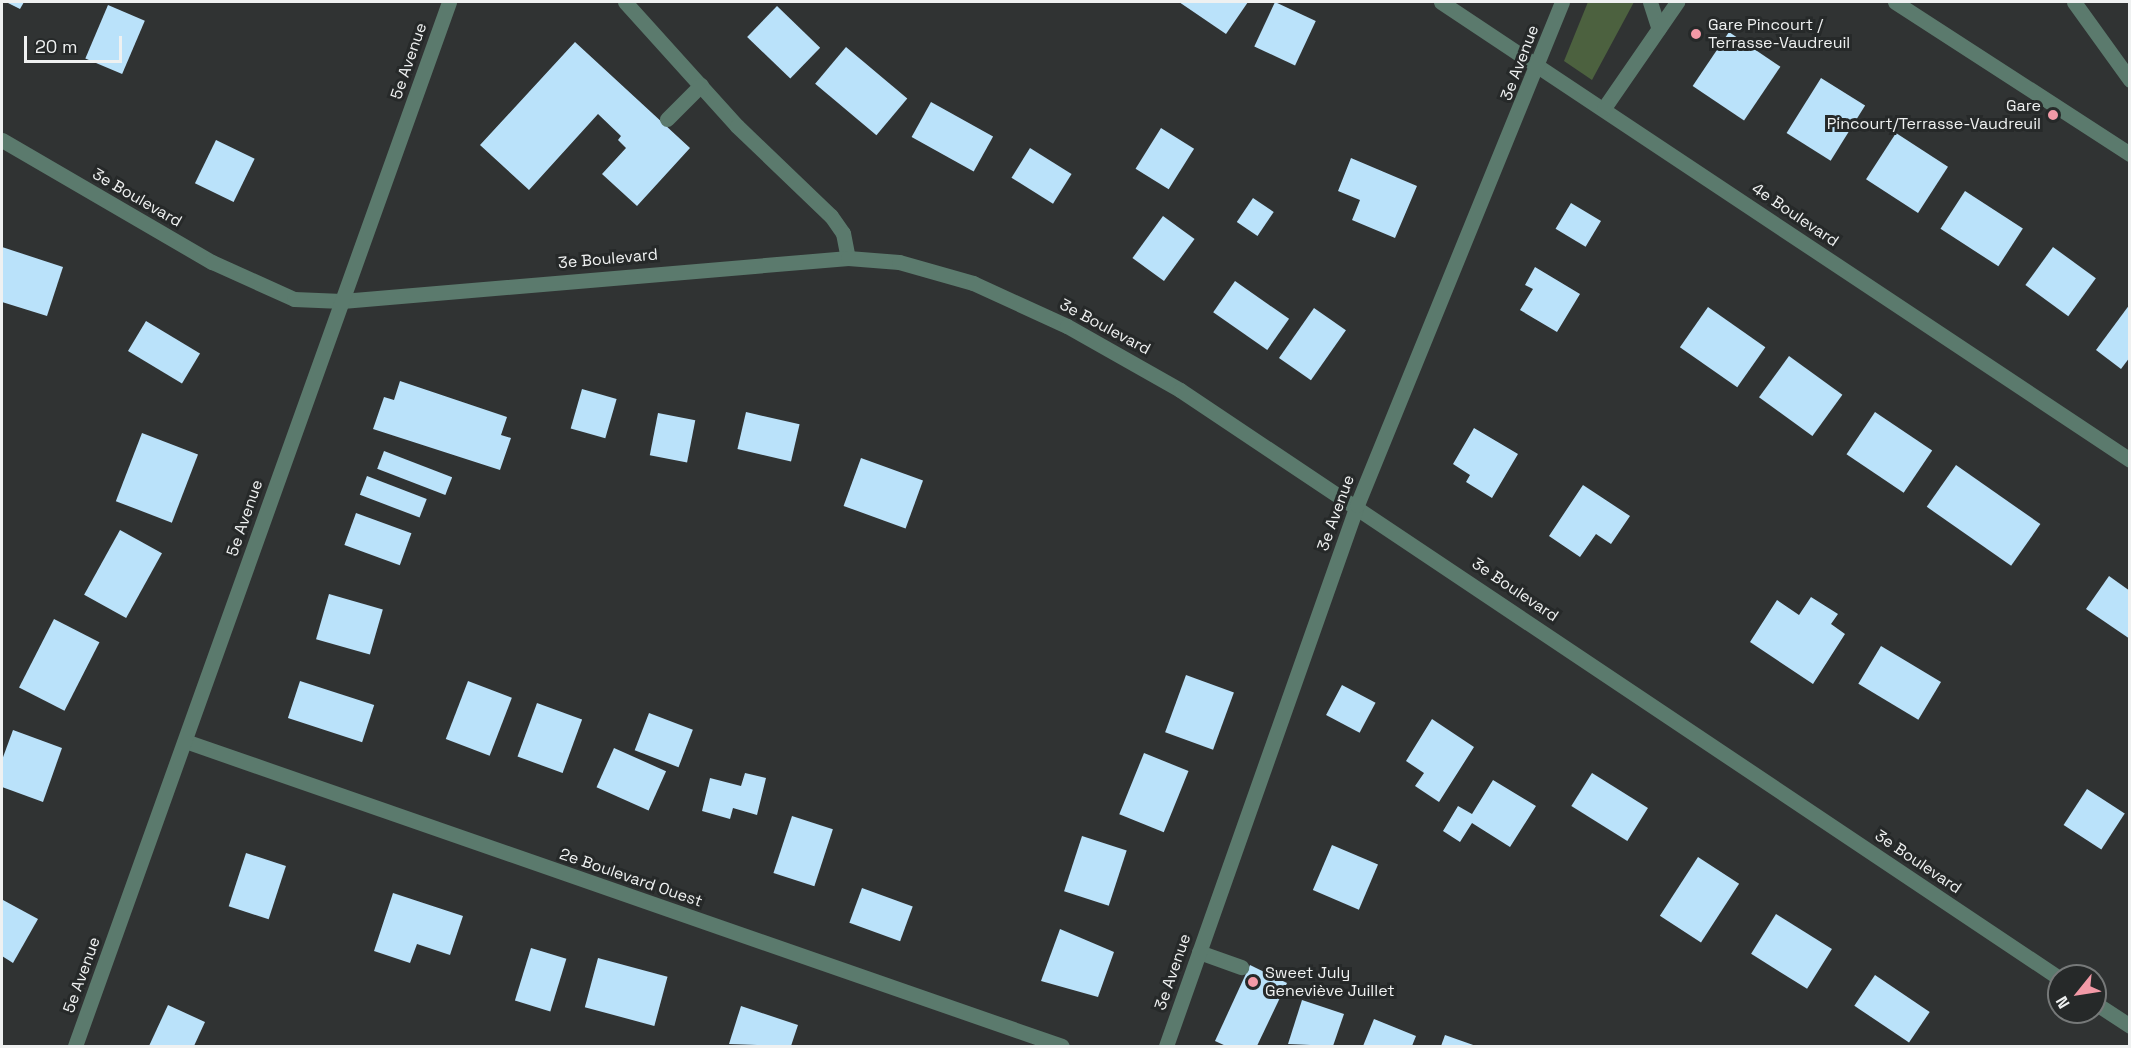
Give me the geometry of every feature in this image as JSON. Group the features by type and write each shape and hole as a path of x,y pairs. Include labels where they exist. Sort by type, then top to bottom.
{"street":[{"name":"5e Avenue","path":"75,1047 188,742 449,2"},
{"path":"625,2 701,85 831,216 843,233 848,258"},
{"name":"4e Boulevard","path":"1440,2 1604,108 2130,459"},
{"name":"3e Avenue","path":"1166,1047 1357,505 1539,65 1562,2"},
{"path":"1650,2 1659,29"},
{"path":"1604,108 1677,2"},
{"path":"1895,2 2130,154"},
{"path":"2074,2 2130,80"},
{"path":"667,119 701,85"},
{"name":"3e Boulevard","path":"2,140 272,290 294,299 342,301 848,258 929,270 1022,304 1180,390 1357,505 2047,970"},
{"name":"2e Boulevard Ouest","path":"188,742 1062,1047"},
{"path":"1199,952 1241,967"},
{"path":"2107,1011 2130,1026"}],"green space":[{"path":"1588,2 1634,2 1592,80 1564,61"}],"building":[{"path":"6,2 24,2 20,9"},
{"path":"1179,2 1248,2 1226,34"},
{"path":"1275,2 1316,21 1295,65 1254,46"},
{"path":"108,5 145,21 122,74 85,58"},
{"path":"777,6 820,48 790,79 747,37"},
{"path":"1729,32 1780,67 1744,121 1693,86"},
{"path":"575,42 690,148 637,206 602,174 626,148 618,140 621,136 598,114 529,190 480,145"},
{"path":"846,47 907,98 876,135 815,84"},
{"path":"1821,78 1865,106 1831,161 1787,133"},
{"path":"931,102 993,136 974,171 912,137"},
{"path":"1161,128 1194,149 1169,189 1136,169"},
{"path":"1896,133 1948,167 1918,213 1866,179"},
{"path":"216,140 255,159 234,202 195,183"},
{"path":"1030,148 1072,174 1053,204 1011,178"},
{"path":"1351,158 1417,186 1395,238 1352,220 1360,200 1338,191"},
{"path":"1965,191 2023,229 1998,266 1940,229"},
{"path":"1253,198 1274,212 1258,236 1237,222"},
{"path":"1571,203 1601,221 1586,247 1556,229"},
{"path":"1163,216 1195,239 1164,281 1132,258"},
{"path":"2,247 63,267 47,316 2,302"},
{"path":"2053,247 2096,278 2068,316 2025,285"},
{"path":"1535,267 1580,294 1557,332 1520,310 1533,289 1525,285"},
{"path":"1235,281 1289,319 1267,350 1213,312"},
{"path":"2130,304 2130,357 2121,369 2096,350"},
{"path":"1708,307 1765,347 1737,387 1680,347"},
{"path":"1314,308 1346,330 1311,380 1279,358"},
{"path":"146,321 200,353 182,383 128,351"},
{"path":"1789,356 1842,395 1812,436 1759,397"},
{"path":"400,381 507,417 501,435 511,438 500,470 373,429 384,397 394,400"},
{"path":"582,389 617,399 605,438 571,428"},
{"path":"746,412 800,424 791,461 737,449"},
{"path":"1875,412 1932,451 1904,493 1846,454"},
{"path":"658,413 695,420 687,462 650,455"},
{"path":"1474,428 1518,454 1492,498 1466,482 1470,475 1453,464"},
{"path":"142,433 198,455 172,523 116,501"},
{"path":"384,451 452,477 445,495 377,469"},
{"path":"861,458 923,481 906,528 844,506"},
{"path":"1956,465 2040,524 2011,566 1927,507"},
{"path":"367,476 427,499 420,518 360,495"},
{"path":"1583,485 1630,516 1611,544 1596,534 1580,557 1549,536"},
{"path":"356,513 411,533 400,565 344,545"},
{"path":"120,530 162,553 126,618 84,595"},
{"path":"2109,576 2130,591 2130,639 2086,609"},
{"path":"329,594 383,609 370,655 316,639"},
{"path":"1811,597 1838,614 1831,624 1845,634 1813,684 1750,642 1777,600 1799,615"},
{"path":"54,619 99,642 64,711 19,688"},
{"path":"1881,646 1941,682 1918,720 1858,684"},
{"path":"1186,675 1234,692 1213,750 1165,732"},
{"path":"300,681 374,705 362,742 288,718"},
{"path":"468,681 512,698 490,756 446,739"},
{"path":"1342,685 1376,703 1360,733 1326,715"},
{"path":"537,703 582,719 563,773 518,757"},
{"path":"649,713 693,730 679,767 635,750"},
{"path":"1432,719 1474,747 1439,802 1415,786 1424,773 1406,761"},
{"path":"13,730 62,748 43,802 2,787 2,760"},
{"path":"614,748 666,771 649,810 597,787"},
{"path":"1144,753 1189,771 1164,832 1119,814"},
{"path":"745,773 766,778 757,815 733,808 730,819 702,811 710,778 741,786"},
{"path":"1592,773 1648,808 1627,841 1571,806"},
{"path":"1493,780 1536,806 1510,847 1472,823 1460,842 1443,831 1458,806 1472,814"},
{"path":"2087,789 2125,814 2101,850 2064,825"},
{"path":"792,816 833,829 814,886 773,873"},
{"path":"1082,836 1127,851 1109,906 1064,891"},
{"path":"1332,845 1378,865 1359,910 1313,890"},
{"path":"246,853 286,866 269,919 229,906"},
{"path":"1698,857 1739,884 1701,942 1660,916"},
{"path":"862,888 913,906 900,941 849,923"},
{"path":"393,893 463,916 450,955 417,944 410,963 374,951"},
{"path":"3,900 38,919 13,963 2,956"},
{"path":"1776,914 1832,949 1807,989 1751,954"},
{"path":"1060,929 1114,952 1098,997 1041,981"},
{"path":"531,948 566,959 550,1011 515,1001"},
{"path":"598,958 668,977 654,1026 585,1007"},
{"path":"1250,965 1287,983 1257,1046 1226,1046 1215,1041"},
{"path":"1875,975 1930,1012 1909,1043 1854,1006"},
{"path":"1302,1000 1344,1014 1333,1046 1288,1044"},
{"path":"168,1005 205,1022 194,1046 149,1046"},
{"path":"741,1006 798,1025 791,1046 729,1044"},
{"path":"1374,1019 1416,1036 1412,1046 1363,1046"},
{"path":"1445,1035 1476,1046 1441,1046"}],"place":[{"name":"Gare Pincourt / Terrasse-Vaudreuil","path":"1696,34"},
{"name":"Gare Pincourt/Terrasse-Vaudreuil","path":"2053,115"},
{"name":"Sweet July Geneviève Juillet","path":"1253,982"}]}
